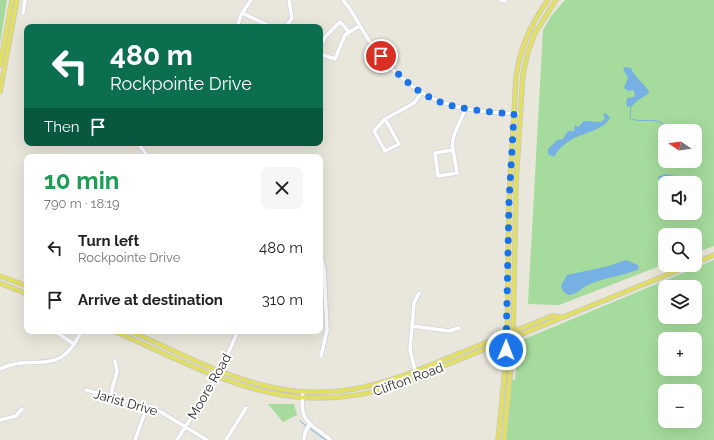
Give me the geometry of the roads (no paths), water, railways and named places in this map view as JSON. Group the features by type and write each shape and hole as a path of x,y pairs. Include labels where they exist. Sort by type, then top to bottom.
{"main road":[{"path":"0,65 12,0"},
{"path":"0,92 17,0"},
{"path":"498,440 507,341 509,202 516,77 522,50 534,21 548,0"},
{"path":"504,440 514,338 516,190 523,74 528,52 539,25 556,0"},
{"path":"702,260 714,255"},
{"name":"Clifton Road","path":"121,334 218,376 258,391 302,398 331,398 360,395 385,389 417,378 556,321 561,317 674,272"},
{"path":"0,276 24,285"},
{"path":"0,283 24,293"},
{"name":"Clifton Road","path":"137,334 220,370 262,385 302,392 330,392 353,390 377,385 415,372 552,316 561,317"},
{"path":"485,350 500,350 506,358"}],"street":[{"path":"23,13 25,0"},
{"path":"238,24 242,13 251,0"},
{"path":"288,24 292,18 289,0"},
{"path":"343,0 374,48 395,72 421,93 445,104 465,109 520,114"},
{"path":"501,0 506,1"},
{"path":"242,13 266,24"},
{"path":"323,42 326,36 340,22 349,32"},
{"path":"323,55 335,59 345,35 360,26"},
{"path":"386,119 399,144 385,151 374,131 386,119 414,103 421,93"},
{"path":"452,150 434,154 438,176 457,173 451,140 462,120 465,109"},
{"path":"321,356 326,335 323,265"},
{"path":"417,378 410,350 414,303 419,293"},
{"path":"412,326 449,331 459,328"},
{"path":"59,334 74,344"},
{"path":"0,369 15,363 49,362 60,357 74,344 79,334"},
{"name":"Moore Road","path":"178,440 218,376 237,334"},
{"path":"110,397 117,372 115,361"},
{"name":"Jarist Drive","path":"86,390 161,412 207,440"},
{"path":"302,392 303,416 310,424 331,440"},
{"path":"135,440 140,430 147,407"},
{"path":"226,440 246,408"},
{"path":"0,420 16,416 22,409"},
{"path":"304,440 305,432 310,424"}],"water":[{"path":"625,67 631,68 636,77 649,91 648,94 632,106 628,107 626,104 627,98 634,97 635,94 633,90 628,91 624,88 628,78 623,69"},
{"path":"606,113 610,118 605,124 568,142 560,148 554,157 548,154 548,149 557,140 563,139 568,131 574,131 575,125 578,127 584,121 601,122 605,119 603,114"},
{"path":"665,174 675,176 660,176"},
{"path":"626,260 638,265 639,269 587,285 571,295 568,295 563,291 561,286 567,275 609,266"}],"waterway":[{"path":"631,106 630,118 635,120 651,120 661,122 663,124"},
{"path":"300,421 306,426"},
{"path":"309,428 326,440"}]}
